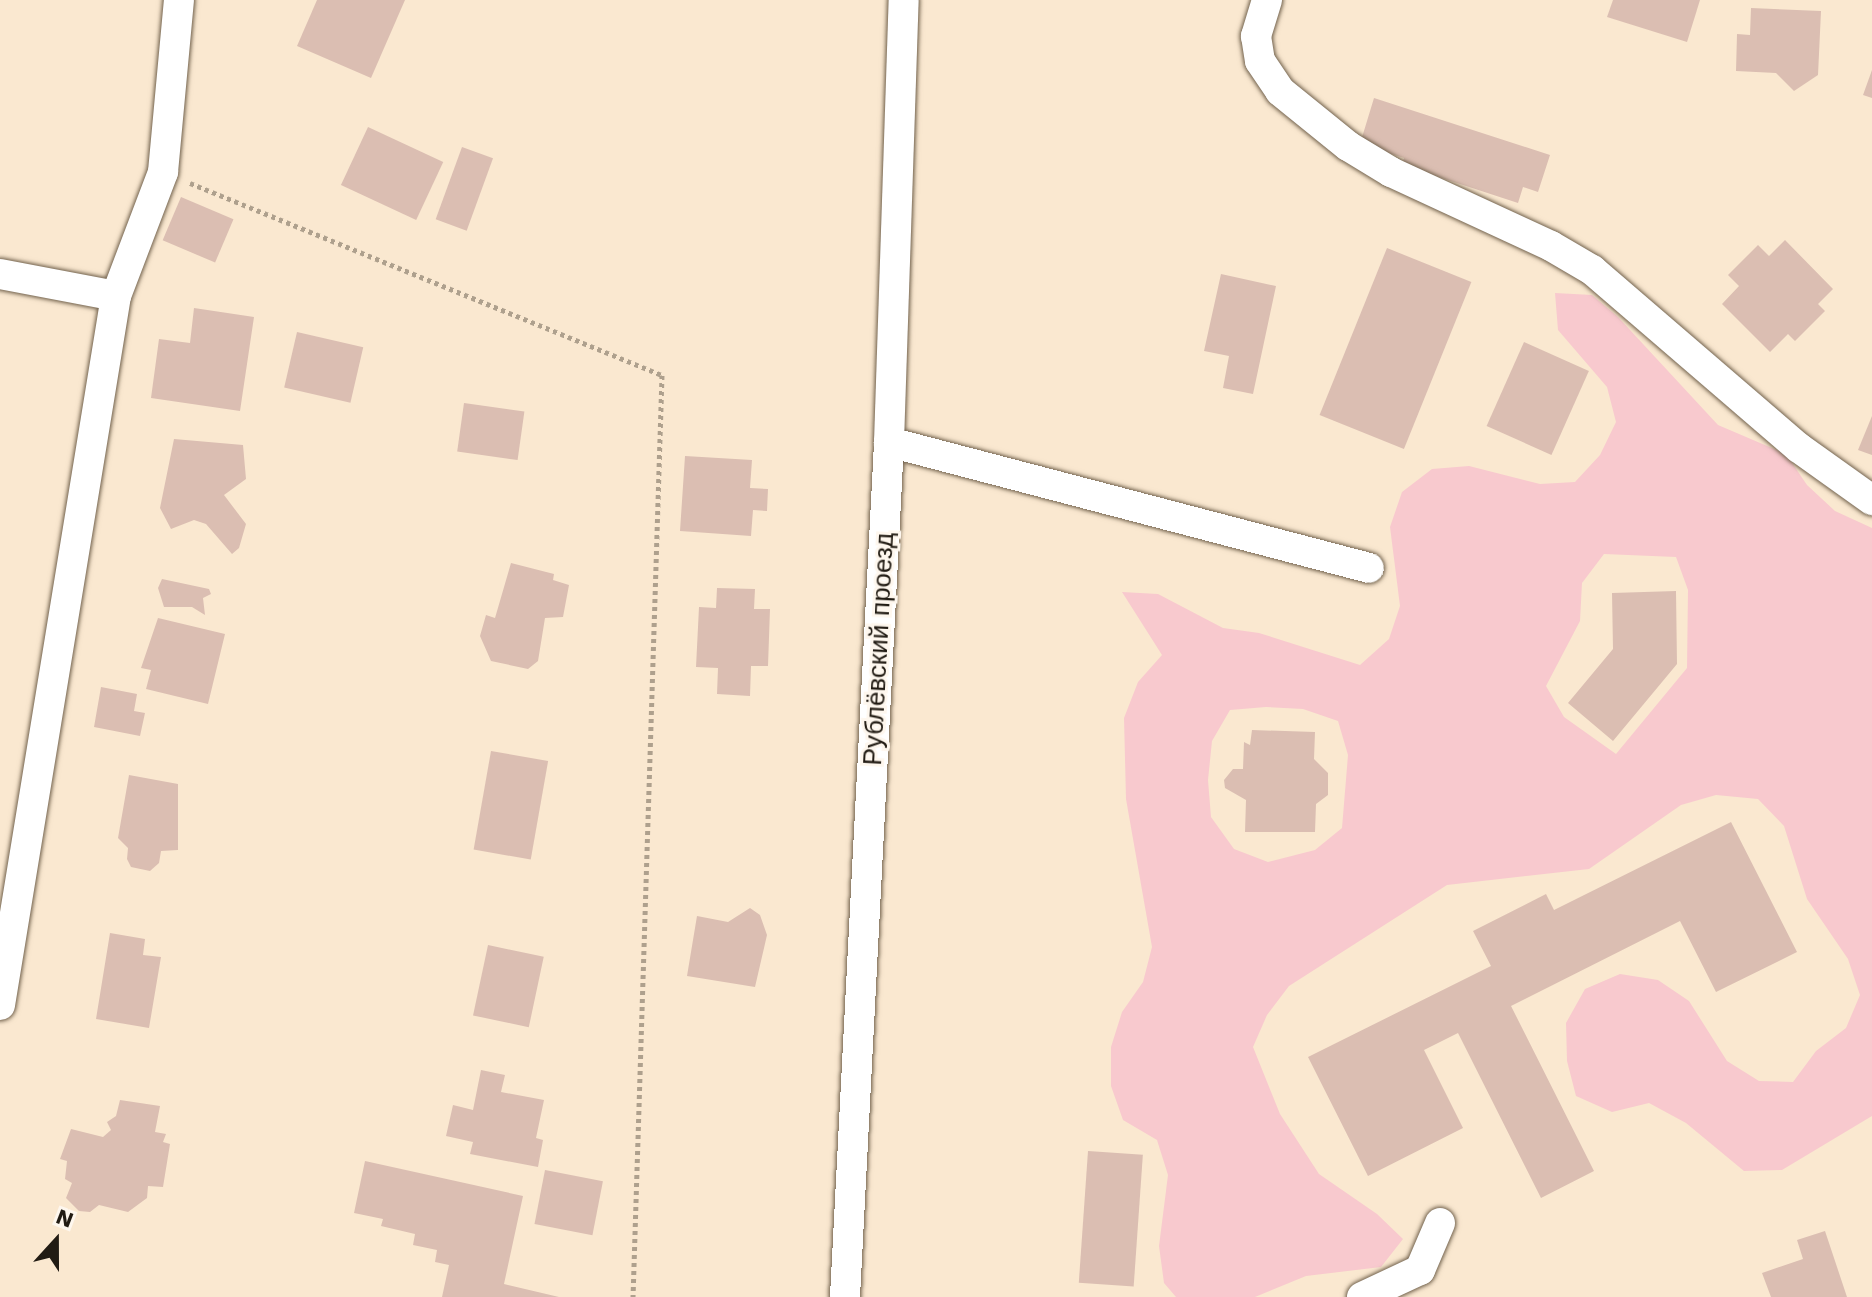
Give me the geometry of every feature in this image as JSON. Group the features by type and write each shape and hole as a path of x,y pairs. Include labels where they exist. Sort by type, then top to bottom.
{"street":[{"path":"0,1005 116,296 163,172 179,0"},
{"name":"Рублёвский проезд","path":"845,1297 889,442 904,0"},
{"path":"1267,0 1256,36 1260,61 1280,91 1348,146 1391,172 1551,246 1592,270 1799,448 1872,500"},
{"path":"0,274 116,296"},
{"path":"889,442 1369,568"},
{"path":"1362,1297 1420,1270 1440,1223"}],"path":[{"path":"163,172 662,375 633,1297"}],"shaded area":[{"path":"1555,293 1592,295 1618,317 1718,425 1786,454 1807,485 1835,511 1872,528 1872,1116 1782,1170 1744,1171 1686,1123 1649,1103 1612,1112 1576,1096 1567,1061 1566,1023 1585,989 1620,974 1658,980 1689,1001 1727,1061 1759,1081 1793,1082 1816,1051 1846,1028 1860,995 1848,959 1807,899 1784,826 1758,799 1716,795 1681,805 1589,869 1447,885 1289,986 1267,1015 1253,1047 1280,1114 1319,1174 1377,1214 1403,1239 1381,1267 1306,1276 1255,1297 1176,1297 1164,1283 1159,1246 1168,1175 1157,1140 1123,1120 1111,1086 1111,1047 1122,1012 1143,982 1152,947 1126,799 1124,718 1138,682 1162,655 1122,592 1158,594 1223,628 1259,633 1360,665 1389,639 1400,606 1390,527 1402,492 1432,469 1469,466 1540,484 1575,482 1600,455 1616,422 1607,387 1558,330","holes":["1604,554 1676,557 1688,590 1687,668 1616,754 1564,717 1546,686 1580,621 1582,583","1266,707 1303,709 1338,721 1348,755 1342,828 1315,850 1268,862 1234,849 1211,817 1208,780 1212,741 1230,710"]}],"building":[{"path":"317,0 405,0 371,78 297,46"},
{"path":"1613,0 1700,0 1687,42 1607,17"},
{"path":"1751,8 1821,11 1818,75 1794,91 1776,73 1736,71 1737,34 1750,35"},
{"path":"1872,70 1872,98 1863,95"},
{"path":"1374,98 1550,155 1538,192 1523,187 1518,203 1402,165 1404,158 1360,144"},
{"path":"368,127 443,162 416,220 341,185"},
{"path":"462,147 493,158 467,231 436,219"},
{"path":"181,197 233,219 215,263 163,240"},
{"path":"1785,240 1833,289 1818,304 1825,311 1795,341 1788,334 1770,352 1722,304 1739,286 1728,275 1758,245 1769,256"},
{"path":"1387,248 1471,282 1404,449 1320,415"},
{"path":"1221,274 1276,286 1253,394 1223,388 1229,356 1204,351"},
{"path":"194,308 254,317 240,411 151,398 159,339 190,343"},
{"path":"297,332 363,347 350,403 284,388"},
{"path":"1524,342 1589,371 1551,455 1487,426"},
{"path":"464,403 524,411 518,460 457,452"},
{"path":"1872,416 1872,455 1858,450"},
{"path":"174,439 243,445 246,479 224,495 246,524 239,548 232,554 206,524 194,520 171,529 160,508"},
{"path":"685,456 752,460 750,488 768,489 767,511 753,510 751,536 680,531"},
{"path":"511,563 554,574 553,580 569,585 563,617 545,618 538,661 528,669 491,661 480,636 486,615 495,618"},
{"path":"162,579 209,589 211,594 203,598 205,615 192,607 164,607 158,588"},
{"path":"717,588 755,589 754,609 770,609 768,666 751,666 750,696 717,694 718,668 696,667 699,607 716,608"},
{"path":"1676,591 1677,664 1613,741 1568,703 1613,649 1612,593"},
{"path":"158,618 225,634 208,704 146,689 151,670 141,668"},
{"path":"101,687 137,694 134,711 145,713 140,736 94,727"},
{"path":"1252,730 1315,732 1314,759 1328,773 1328,795 1316,804 1315,832 1245,832 1246,800 1225,788 1224,780 1233,769 1243,769 1244,742 1250,745"},
{"path":"491,751 548,761 531,860 474,849"},
{"path":"129,775 178,784 178,850 161,851 159,863 150,871 131,867 127,859 128,848 118,838"},
{"path":"1731,822 1797,952 1716,992 1680,921 1511,1006 1594,1171 1541,1198 1458,1033 1424,1050 1463,1128 1368,1176 1308,1057 1491,966 1473,931 1546,894 1554,910"},
{"path":"750,908 760,915 767,935 755,987 687,976 697,916 728,922"},
{"path":"110,933 145,939 143,955 161,957 149,1028 96,1019"},
{"path":"488,945 544,957 529,1027 473,1015"},
{"path":"481,1070 505,1075 501,1092 544,1100 536,1138 543,1140 538,1167 470,1154 473,1142 446,1136 453,1105 473,1110"},
{"path":"120,1100 160,1106 155,1132 166,1134 163,1142 170,1144 163,1187 148,1186 147,1198 128,1212 99,1205 90,1212 79,1211 66,1198 72,1183 65,1179 67,1161 60,1159 71,1129 103,1137 111,1130 107,1122 116,1116"},
{"path":"1088,1151 1143,1155 1134,1287 1079,1283"},
{"path":"365,1161 523,1196 504,1284 559,1297 442,1297 449,1265 435,1262 437,1250 413,1245 415,1234 381,1226 383,1219 354,1213"},
{"path":"545,1170 603,1181 592,1235 535,1224"},
{"path":"1825,1231 1847,1297 1771,1297 1762,1273 1803,1259 1797,1240"}]}
